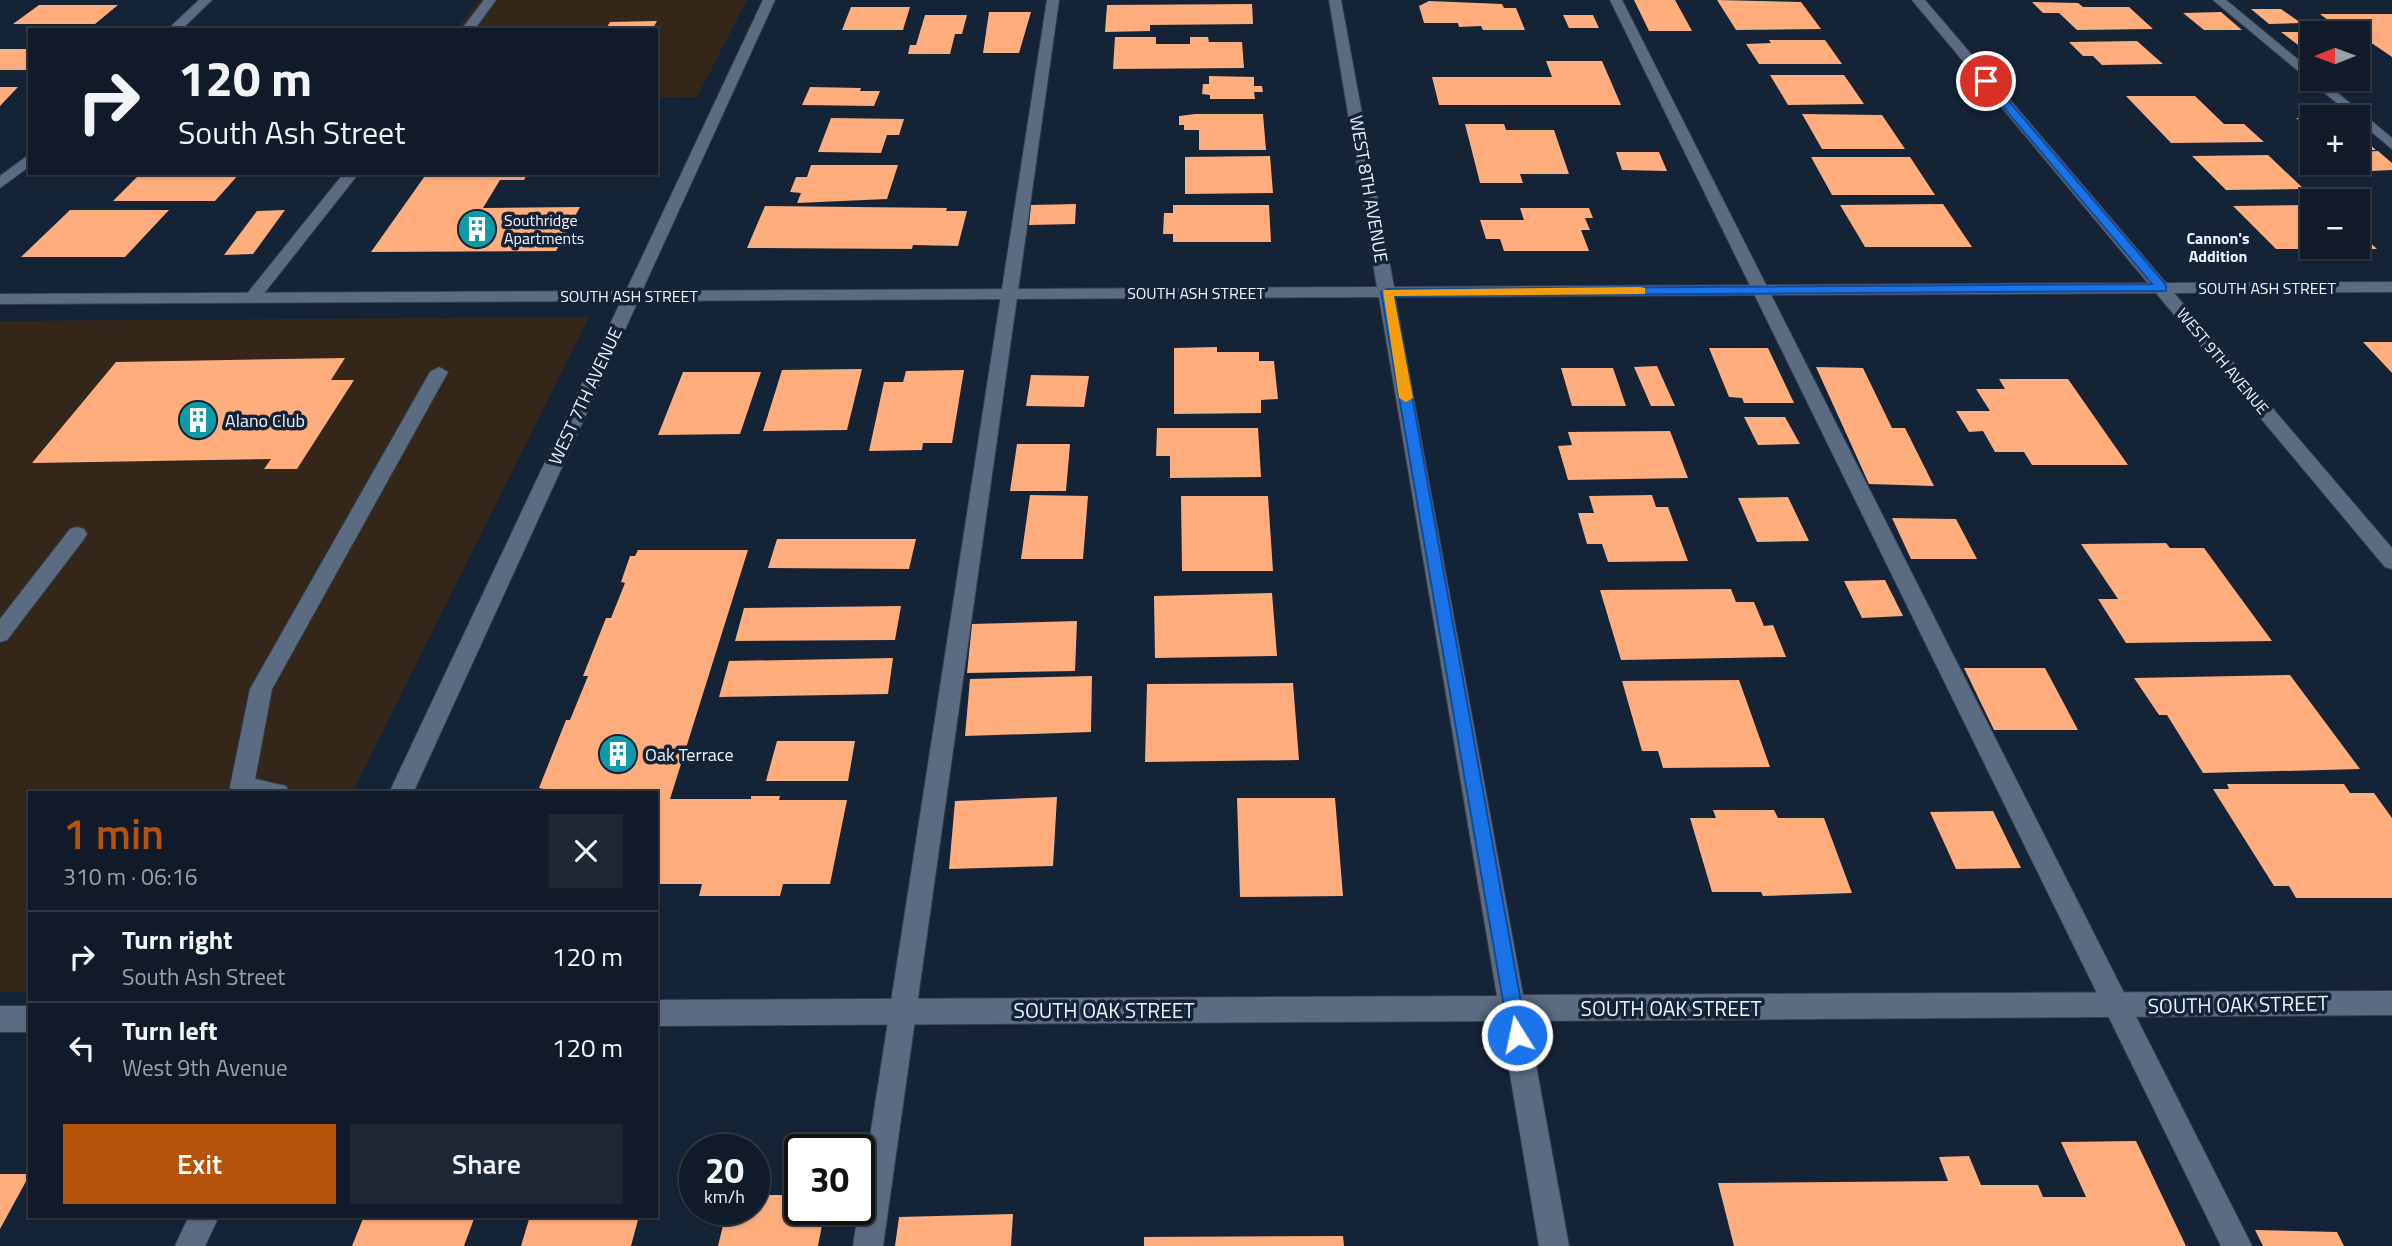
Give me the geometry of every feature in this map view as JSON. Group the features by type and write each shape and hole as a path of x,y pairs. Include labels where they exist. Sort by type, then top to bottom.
{"street":[{"path":"175,28 206,0"},
{"path":"469,28 491,0"},
{"name":"WEST 7TH AVENUE","path":"402,791 769,0"},
{"path":"868,1246 1007,294 1053,0"},
{"name":"WEST 8TH AVENUE","path":"1335,0 1555,1246"},
{"path":"1616,0 2237,1246"},
{"name":"WEST 9TH AVENUE","path":"1918,0 2392,562"},
{"path":"2219,0 2300,68"},
{"path":"2328,91 2392,145"},
{"path":"0,184 28,160"},
{"path":"252,298 350,175"},
{"name":"SOUTH ASH STREET","path":"0,299 2392,287"},
{"path":"266,791 242,787 261,689 439,372"},
{"path":"0,634 77,534"},
{"name":"SOUTH OAK STREET","path":"658,1013 2392,1003"},
{"path":"0,1019 28,1019"},
{"path":"190,1246 203,1218"}],"shaded area":[{"path":"479,0 747,0 697,97 658,98 658,28 458,28"},
{"path":"589,317 353,791 28,791 28,992 0,992 0,321"}],"building":[{"path":"1634,0 1675,0 1692,31 1649,31"},
{"path":"1717,0 1801,2 1821,29 1736,30"},
{"path":"1429,1 1502,4 1504,8 1516,8 1525,30 1483,30 1481,26 1459,27 1458,23 1424,23 1419,6"},
{"path":"2032,2 2078,3 2083,7 2129,7 2153,29 2077,30 2059,13 2043,13"},
{"path":"1252,4 1253,24 1150,25 1150,31 1105,32 1107,5"},
{"path":"39,5 118,5 95,24 13,24"},
{"path":"851,7 910,7 903,30 842,30"},
{"path":"2251,9 2281,9 2300,22 2300,23 2269,24"},
{"path":"989,12 1031,12 1019,53 983,53"},
{"path":"2221,12 2242,30 2204,30 2183,13"},
{"path":"2320,14 2392,14 2392,57 2370,42 2370,21 2329,21"},
{"path":"925,15 967,15 962,34 955,34 950,54 908,54 910,45 916,45"},
{"path":"1563,15 1593,15 1599,28 1569,28"},
{"path":"657,21 653,28 606,28 610,22"},
{"path":"425,26 424,28 361,27"},
{"path":"2281,32 2300,32 2300,46"},
{"path":"1115,37 1156,37 1156,44 1190,44 1190,37 1208,37 1209,42 1242,42 1244,68 1113,69"},
{"path":"1769,40 1825,40 1842,64 1759,64 1746,44 1771,43"},
{"path":"2137,41 2163,64 2102,65 2093,56 2083,56 2069,42"},
{"path":"0,49 28,49 28,70 0,70"},
{"path":"1546,61 1602,61 1621,105 1439,105 1432,77 1552,77"},
{"path":"1770,75 1844,75 1864,104 1788,105"},
{"path":"1209,76 1254,77 1254,86 1262,86 1263,92 1254,92 1255,99 1210,99 1210,95 1202,94 1203,84 1209,84"},
{"path":"0,87 18,87 0,106"},
{"path":"810,87 880,91 874,106 802,105"},
{"path":"2126,96 2195,96 2224,124 2244,124 2264,142 2171,143"},
{"path":"1263,114 1266,150 1199,150 1199,130 1184,130 1184,125 1179,125 1179,116"},
{"path":"1802,114 1882,115 1905,149 1822,149"},
{"path":"831,118 904,119 899,135 887,135 881,153 818,152"},
{"path":"1465,124 1504,124 1506,130 1554,130 1569,174 1520,174 1523,183 1480,183"},
{"path":"2370,151 2378,151 2392,163 2392,170 2371,171"},
{"path":"1616,152 1659,152 1667,171 1622,170"},
{"path":"2268,155 2304,189 2226,190 2192,156"},
{"path":"1270,156 1273,193 1185,194 1185,157"},
{"path":"1811,157 1910,157 1935,195 1832,195"},
{"path":"811,165 898,165 887,199 797,203 801,193 790,192 796,177 807,177"},
{"path":"139,175 238,175 215,201 113,201"},
{"name":"Southridge Apartments","path":"426,175 527,175 524,180 500,180 483,208 580,207 556,251 371,252"},
{"path":"1076,204 1075,224 1029,225 1031,205"},
{"path":"1943,204 1972,247 1865,247 1840,205"},
{"path":"1173,205 1269,205 1271,242 1173,242 1173,234 1163,234 1164,213 1173,213"},
{"path":"2300,205 2300,249 2276,249 2233,206"},
{"path":"765,206 947,208 946,211 967,211 958,246 913,245 912,249 747,248"},
{"path":"1520,208 1589,208 1593,218 1585,218 1590,230 1581,230 1589,251 1504,251 1500,239 1486,239 1480,220 1524,220"},
{"path":"70,210 169,210 125,257 21,257"},
{"path":"285,210 253,254 224,255 257,211"},
{"path":"2363,342 2392,342 2392,373"},
{"path":"1217,347 1217,352 1259,352 1259,361 1274,361 1278,399 1261,400 1261,413 1174,414 1174,348"},
{"path":"1709,348 1768,348 1794,403 1744,403 1742,398 1729,397"},
{"name":"Alano Club","path":"345,358 331,380 354,380 297,469 264,469 271,459 32,463 116,362"},
{"path":"1657,366 1675,406 1651,406 1634,367"},
{"path":"1816,367 1863,368 1892,428 1905,428 1934,486 1869,484"},
{"path":"1561,368 1613,368 1626,406 1572,406"},
{"path":"862,369 847,430 763,431 782,370"},
{"path":"964,370 952,443 923,443 922,450 869,451 884,382 903,382 906,371"},
{"path":"683,372 761,372 740,434 658,435"},
{"path":"1031,375 1089,376 1084,407 1026,406"},
{"path":"1999,379 2068,379 2128,465 2032,465 2024,452 1995,452 1983,431 1969,432 1956,411 1990,411 1976,389 2005,389"},
{"path":"1744,417 1785,417 1800,444 1758,445"},
{"path":"1157,428 1258,428 1261,477 1170,478 1170,456 1156,456"},
{"path":"1670,431 1688,478 1568,480 1558,446 1572,445 1568,432"},
{"path":"1017,444 1070,444 1066,491 1010,491"},
{"path":"1030,495 1088,496 1083,559 1021,559"},
{"path":"1652,495 1656,507 1668,507 1688,561 1608,562 1602,544 1587,544 1578,513 1594,513 1589,496"},
{"path":"1181,496 1268,496 1273,571 1182,571"},
{"path":"1788,497 1809,541 1757,542 1738,498"},
{"path":"1892,518 1956,519 1977,559 1911,559"},
{"path":"777,539 916,539 909,569 768,568"},
{"path":"2166,543 2170,548 2204,548 2272,641 2126,643 2098,599 2118,599 2081,544"},
{"name":"Oak Terrace","path":"638,550 748,550 670,799 751,799 751,796 780,796 779,800 847,800 830,884 783,884 780,896 699,896 702,884 658,884 658,791 543,791 544,789 539,788 566,720 570,720 588,676 583,676 606,618 611,618 625,583 621,582 630,556 635,556"},
{"path":"1885,580 1903,616 1862,618 1844,581"},
{"path":"1731,589 1736,602 1754,602 1764,626 1773,625 1786,657 1621,660 1600,590"},
{"path":"1272,593 1277,656 1155,658 1154,596"},
{"path":"901,606 895,640 735,641 744,608"},
{"path":"1077,621 1075,671 967,673 972,624"},
{"path":"893,658 888,694 719,697 729,661"},
{"path":"1964,668 2045,668 2078,730 1994,730"},
{"path":"2290,675 2360,769 2203,773 2167,715 2159,715 2134,678"},
{"path":"1092,676 1091,732 965,736 970,679"},
{"path":"1739,680 1770,767 1663,768 1658,751 1642,751 1622,681"},
{"path":"1293,683 1299,760 1145,762 1147,684"},
{"path":"777,741 855,741 848,781 766,781"},
{"path":"2227,784 2344,784 2350,793 2374,793 2392,818 2392,898 2296,898 2289,886 2274,886 2213,789 2229,789"},
{"path":"1057,797 1053,866 949,869 955,801"},
{"path":"1237,798 1335,798 1343,896 1240,897"},
{"path":"1713,810 1774,810 1778,818 1824,818 1852,893 1763,896 1761,892 1712,892 1690,818 1716,818"},
{"path":"1993,811 2021,868 1956,869 1930,812"},
{"path":"2136,1141 2186,1246 1734,1246 1718,1183 1948,1181 1939,1157 1969,1156 1981,1185 2038,1185 2043,1197 2086,1197 2061,1142"},
{"path":"0,1174 28,1174 28,1178 0,1229"},
{"path":"770,1195 784,1195 784,1225 822,1225 818,1246 718,1246 723,1225 770,1225"},
{"path":"1013,1214 1011,1246 895,1246 899,1217"},
{"path":"363,1218 474,1218 464,1246 352,1246"},
{"path":"529,1218 638,1218 631,1246 521,1246"},
{"path":"2255,1230 2337,1232 2344,1246 2263,1246"},
{"path":"1343,1236 1344,1246 1144,1246 1144,1237"}],"slow traffic":[{"path":"1406,398 1387,292 1640,291"}],"place":[{"name":"Southridge Apartments","path":"477,229"},
{"name":"Alano Club","path":"198,420"},
{"name":"Oak Terrace","path":"618,754"}],"district":[{"name":"Cannon's Addition","path":"2218,247"}],"route":[{"path":"1517,1035 1387,292 2162,288 1986,81"}]}
